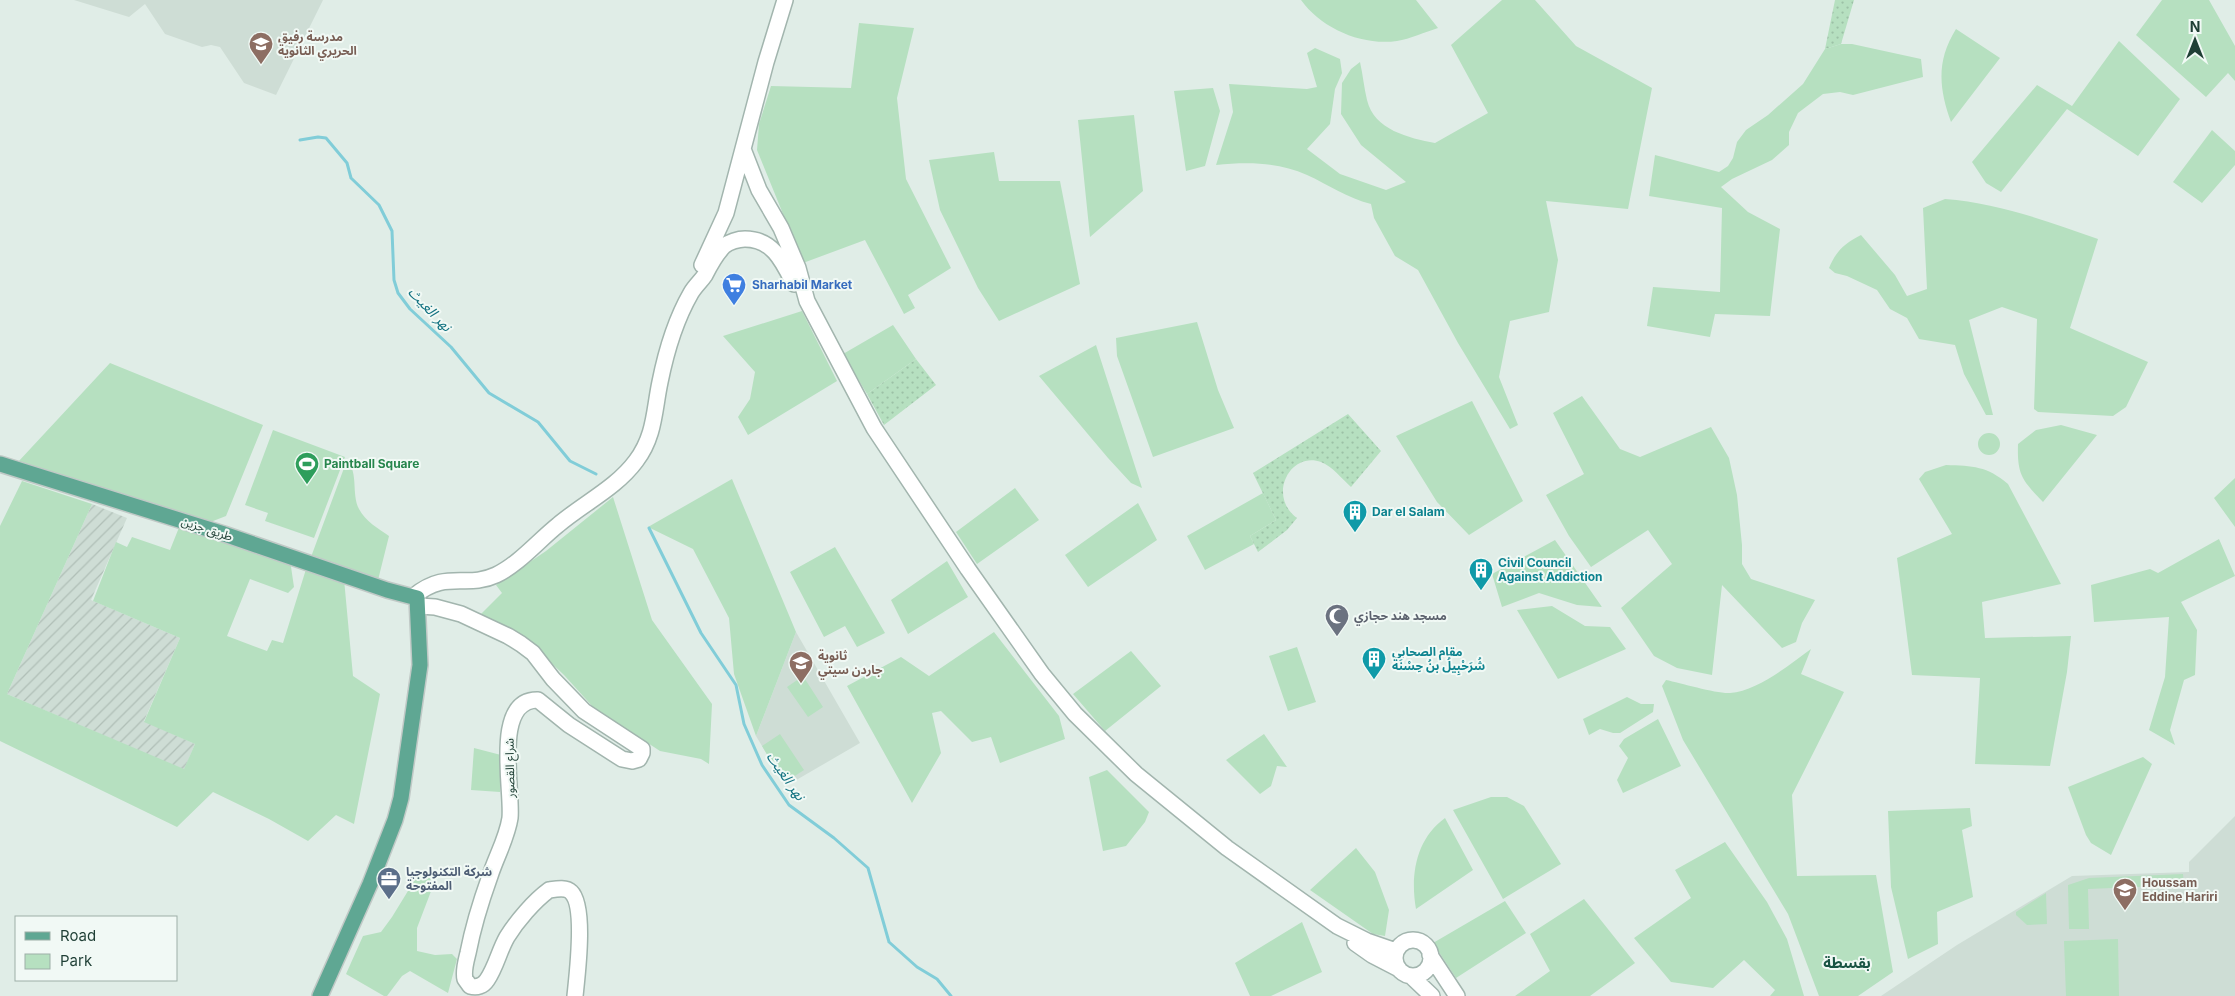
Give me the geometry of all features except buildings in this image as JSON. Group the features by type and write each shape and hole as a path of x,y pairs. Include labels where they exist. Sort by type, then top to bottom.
{"main road":[{"name":"طريق جزين","path":"0,464 224,534 417,601"},
{"path":"320,996 370,884 399,806 420,665 417,601"}],"street":[{"path":"417,601 428,586 443,580 487,578 504,571 560,524 618,482 629,470 636,451 647,436 673,321 693,284 726,213 735,185 766,62 785,0"},
{"path":"743,149 760,190 781,228 798,268 807,301 874,428 1014,637 1075,714 1136,774 1190,818 1227,848 1337,926 1372,955 1405,972 1424,972 1430,964 1430,955"},
{"path":"735,185 748,182 760,190"},
{"path":"726,213 727,220 735,232 748,239"},
{"path":"724,246 726,213"},
{"path":"766,242 781,228"},
{"path":"693,284 724,246 739,239 748,239 766,242 779,256 799,292 807,301"},
{"name":"شراع القصور","path":"417,601 435,608 461,614 521,644 533,653 553,679 584,711 642,749 639,759 628,761 622,759 569,724 538,700 530,700 518,708 510,726 507,745 510,806 508,825 472,930 465,979 470,986 476,987 483,984 493,970 507,937 528,910 549,890 564,889 569,890 575,898 580,935 575,996"},
{"path":"1337,926 1367,941 1396,951"},
{"path":"1432,996 1396,963 1396,951 1407,941 1417,941 1426,946 1457,996"}],"shaded area":[{"name":"مدرسة رفيق الحريري الثانوية","path":"74,0 323,0 276,95 244,83 220,47 211,45 202,47 165,34 145,4 129,17"},
{"path":"92,504 127,518 91,600 180,638 144,721 195,744 184,770 7,694"},
{"name":"ثانوية جاردن سيتي","path":"796,632 860,743 786,786 756,736"},
{"name":"Houssam Eddine Hariri","path":"2235,816 2235,996 1881,996 1957,945 2072,876 2189,872 2189,862"}],"green space":[{"path":"1301,0 1416,0 1438,28 1397,41 1370,41 1356,38 1331,27 1309,10"},
{"path":"1502,0 1535,0 1576,46 1652,88 1628,209 1546,201 1558,260 1549,312 1510,321 1499,377 1518,425 1510,429 1458,343 1418,270 1395,256 1374,218 1371,204 1346,195 1307,175 1274,165 1240,163 1216,165 1233,112 1229,84 1307,89 1317,87 1307,53 1315,48 1340,59 1342,73 1335,89 1330,124 1307,149 1340,174 1386,190 1406,182 1361,145 1341,114 1342,83 1351,69 1360,62 1367,100 1377,119 1394,131 1435,143 1488,113 1451,45"},
{"path":"1835,0 1854,0 1841,44 1825,49"},
{"path":"2162,0 2209,0 2235,46 2235,81 2228,73 2206,97 2136,35"},
{"path":"859,23 914,28 897,98 906,179 951,268 908,295 915,308 904,314 865,240 803,263 757,150 759,124 771,86 851,88"},
{"path":"1956,29 2000,58 1951,122 1944,98 1941,75 1945,52"},
{"path":"2119,41 2180,99 2138,156 2067,109 2001,192 1986,183 1972,162 2037,85 2072,106"},
{"path":"1841,44 1852,44 1921,59 1923,77 1853,95 1840,92 1823,94 1798,113 1789,132 1789,145 1772,160 1732,179 1721,187 1748,212 1780,229 1770,316 1715,314 1710,337 1647,326 1653,287 1720,292 1722,208 1649,196 1655,155 1719,172 1728,166 1733,158 1737,142 1746,130 1768,115 1803,84 1825,49"},
{"path":"1213,88 1220,111 1205,166 1186,171 1174,91"},
{"path":"1134,115 1143,191 1090,237 1078,120"},
{"path":"2212,130 2235,151 2235,165 2202,203 2173,182"},
{"path":"994,152 999,181 1060,181 1080,284 999,321 978,288 940,210 929,160"},
{"path":"1945,199 1984,204 2041,219 2098,239 2070,328 2148,362 2126,407 2113,416 2038,412 2034,409 2037,319 2002,307 1969,320 1993,415 1986,415 1964,374 1955,345 1919,339 1907,318 1890,309 1877,290 1847,276 1835,273 1829,268 1842,248 1861,235 1895,275 1907,296 1927,289 1923,208"},
{"path":"802,311 837,381 748,435 738,417 750,399 755,372 723,336"},
{"path":"1197,322 1218,390 1234,428 1153,457 1117,356 1116,338"},
{"path":"893,325 916,359 867,394 843,354"},
{"path":"1096,345 1142,488 1131,483 1108,458 1039,376"},
{"path":"916,359 936,385 884,425 867,394"},
{"path":"110,363 263,425 226,516 208,523 18,462"},
{"path":"1582,396 1620,449 1640,457 1711,427 1729,458 1737,495 1742,564 1751,579 1815,600 1802,623 1796,642 1782,648 1722,585 1712,675 1677,668 1654,656 1621,608 1672,564 1648,530 1591,567 1569,536 1546,495 1584,474 1553,413"},
{"path":"1472,401 1523,501 1469,535 1437,502 1396,436"},
{"path":"1348,414 1381,451 1351,487 1333,470 1321,462 1310,460 1300,463 1292,469 1286,478 1283,488 1284,498 1288,509 1297,518 1287,530 1258,552 1250,536 1276,520 1253,473"},
{"path":"2061,425 2097,435 2043,502 2022,476 2018,444 2036,430"},
{"name":"Paintball Square","path":"273,430 345,457 314,538 265,521 268,513 245,505"},
{"path":"1989,433 1997,436 2000,444 1997,452 1989,455 1981,452 1978,444 1981,436"},
{"path":"347,460 353,471 355,497 359,509 368,521 389,536 378,580 311,557"},
{"path":"1946,465 1986,470 2008,484 2061,584 1982,602 1985,638 2071,636 2067,672 2050,766 1975,764 1980,678 1912,675 1897,558 1952,534 1919,479 1925,472"},
{"path":"2235,478 2235,527 2214,498"},
{"path":"732,479 796,632 756,736 734,674 729,618 693,549 648,527"},
{"path":"22,481 92,504 7,694 184,769 195,744 144,722 180,638 93,601 116,542 127,547 132,537 170,550 180,525 290,560 294,587 288,593 250,579 227,636 267,651 272,640 283,643 307,566 344,579 353,676 380,694 354,824 336,815 308,841 269,819 213,792 177,827 0,741 0,526"},
{"path":"1015,488 1039,520 977,564 956,532"},
{"path":"1263,493 1276,520 1250,536 1254,544 1205,570 1187,536"},
{"path":"613,497 652,620 712,704 709,764 701,759 660,751 593,707 564,675 527,640 479,616 502,593 496,585 546,551"},
{"path":"1138,503 1157,540 1088,587 1065,555"},
{"path":"2219,539 2235,576 2181,602 2197,630 2195,675 2184,680 2170,730 2175,745 2149,730 2165,677 2169,617 2094,622 2091,585 2150,569 2158,573"},
{"path":"1555,540 1602,607 1577,605 1539,593 1502,607 1492,574"},
{"path":"835,547 885,633 857,647 845,626 824,637 790,572"},
{"path":"947,561 968,597 908,634 891,600"},
{"path":"1552,606 1585,626 1610,627 1626,649 1558,679 1517,610"},
{"path":"994,632 1059,716 1065,739 1000,763 991,737 972,742 941,711 932,713 941,753 912,803 847,686 901,657 929,676"},
{"path":"1297,647 1316,702 1288,711 1269,656"},
{"path":"1811,649 1801,674 1844,692 1792,795 1797,876 1876,875 1893,972 1858,996 1819,996 1788,914 1683,740 1662,686 1666,680 1717,692 1730,693 1741,691 1751,688 1773,676"},
{"path":"1131,651 1161,686 1105,731 1073,694"},
{"path":"803,676 823,707 808,717 787,687"},
{"path":"1627,697 1641,704 1654,704 1653,712 1620,733 1600,729 1589,735 1583,719"},
{"path":"1658,719 1681,766 1623,793 1617,780 1628,758 1619,746 1624,739"},
{"path":"780,734 804,770 784,783 762,746"},
{"path":"1264,734 1287,767 1277,766 1271,786 1260,794 1226,760"},
{"path":"474,748 501,755 500,792 471,790"},
{"path":"2143,757 2152,764 2111,855 2091,843 2086,835 2068,787"},
{"path":"1107,770 1149,812 1145,822 1126,846 1103,851 1089,777"},
{"path":"1491,797 1507,797 1524,806 1561,864 1503,899 1453,810"},
{"path":"1970,808 1972,826 1962,830 1973,897 1937,912 1938,944 1908,959 1891,887 1888,811"},
{"path":"1445,818 1473,870 1416,909 1414,883 1417,859 1427,836"},
{"path":"1725,842 1767,902 1787,939 1804,996 1770,996 1775,990 1744,960 1713,988 1671,982 1634,938 1691,898 1675,870"},
{"path":"1356,848 1375,872 1389,910 1385,936 1373,934 1310,890"},
{"path":"419,873 428,873 433,886 417,928 417,951 435,955 452,954 457,959 448,993 410,971 402,976 387,996 384,996 346,974 363,936 381,932"},
{"path":"2183,874 2184,885 2088,889 2089,929 2069,929 2068,885 2089,878"},
{"path":"2046,893 2047,924 2027,925 2016,915 2016,912"},
{"path":"1584,899 1635,963 1590,996 1515,996 1550,971 1530,934"},
{"path":"1505,901 1526,933 1456,978 1433,943"},
{"path":"1302,922 1322,972 1271,996 1250,996 1235,963"},
{"path":"2118,939 2119,996 2066,996 2064,941"}],"waterway":[{"name":"نهر الغيث","path":"300,140 318,137 326,138 347,163 351,178 379,205 392,231 394,280 398,293 410,309 451,347 489,393 538,422 570,461 596,474"},
{"name":"نهر الغيث","path":"649,528 701,633 736,685 744,724 762,765 789,805 834,838 868,868 889,942 917,967 937,979 951,996"}],"place":[{"name":"مدرسة رفيق الحريري الثانوية","path":"261,65"},
{"name":"Sharhabil Market","path":"734,306"},
{"name":"Paintball Square","path":"307,485"},
{"name":"Dar el Salam","path":"1355,533"},
{"name":"Civil Council Against Addiction","path":"1481,591"},
{"name":"مسجد هند حجازي","path":"1337,637"},
{"name":"مقام الصحابي شُرَحْبِيلُ بنُ حِسْنَة","path":"1374,680"},
{"name":"ثانوية جاردن سيتي","path":"801,684"},
{"name":"شركة التكنولوجيا المفتوحة","path":"389,900"},
{"name":"Houssam Eddine Hariri","path":"2125,911"}],"district":[{"name":"بقسطة","path":"1847,963"}]}
